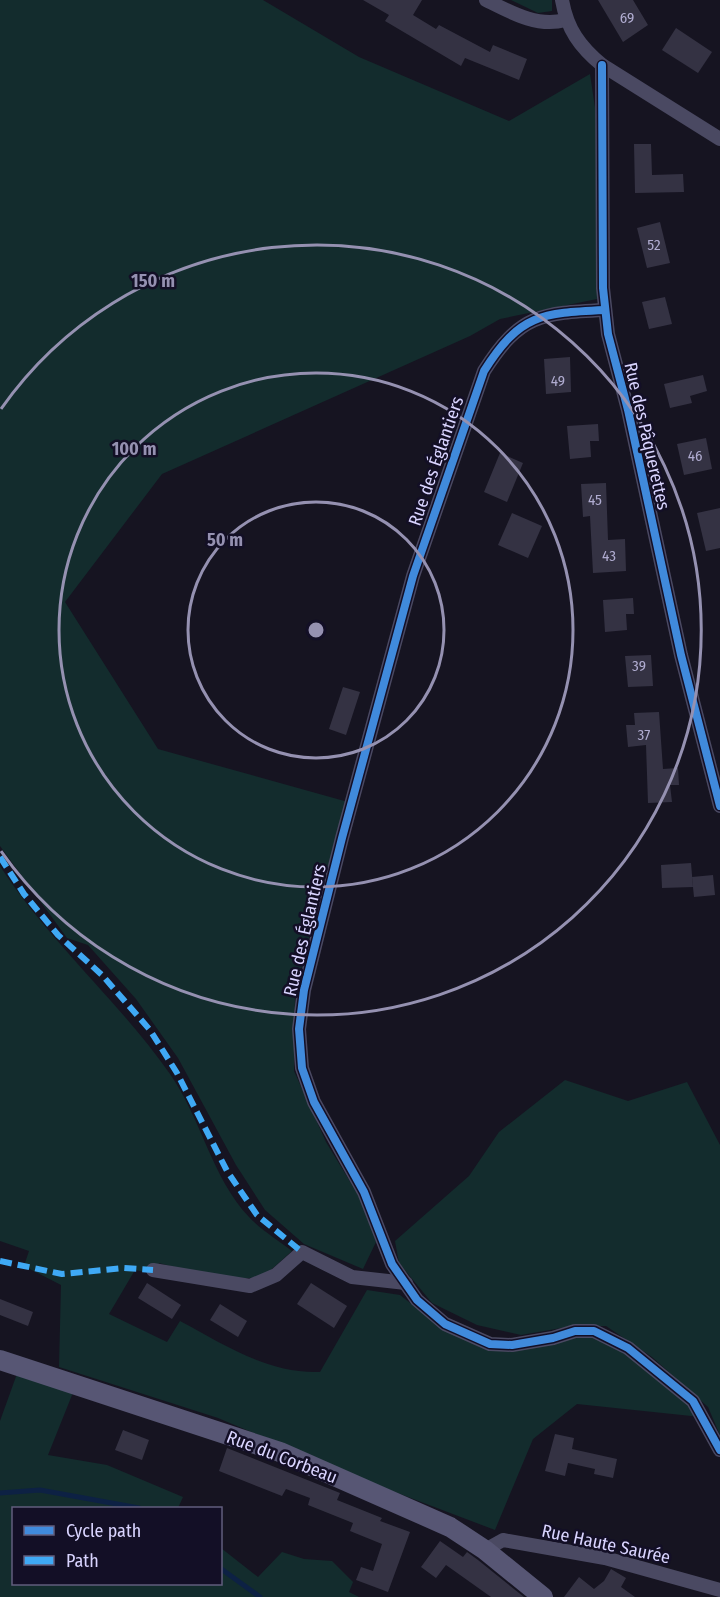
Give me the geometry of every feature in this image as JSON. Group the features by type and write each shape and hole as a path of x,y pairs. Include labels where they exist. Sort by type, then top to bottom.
{"street":[{"path":"486,0 534,20 552,24 565,20"},
{"path":"562,0 565,20 585,51 603,65 720,139"},
{"name":"Rue des Pâquerettes","path":"603,65 605,310 608,334 628,410 678,644 720,806"},
{"name":"Rue des Églantiers","path":"605,310 570,312 529,321 514,330 484,370 413,576 304,990 299,1029 302,1068 314,1102 364,1192 392,1264 417,1300 445,1324 490,1344 513,1345 553,1338 575,1331 594,1331 628,1348 693,1401 720,1450"},
{"path":"153,1270 250,1286 276,1275 302,1252 352,1277 406,1283"},
{"name":"Rue du Corbeau","path":"0,1360 280,1452 450,1527 485,1550 543,1597"},
{"name":"Rue Haute Saurée","path":"485,1550 503,1540 605,1558 720,1590"}],"green space":[{"path":"0,0 263,0 359,57 509,121 590,74 600,141 597,299 500,319 470,336 162,474 65,602 158,749 348,802 319,897 295,996 294,1071 326,1142 366,1208 376,1242 363,1269 304,1244 265,1210 236,1165 178,1058 136,999 88,945 67,938 0,846"},
{"path":"511,0 552,0 552,11 538,13"},
{"path":"0,866 40,921 129,1021 170,1074 190,1109 225,1184 236,1201 264,1231 292,1251 263,1277 223,1280 159,1263 155,1274 135,1270 109,1314 167,1342 180,1321 230,1348 265,1363 301,1371 320,1372 367,1290 400,1295 432,1320 500,1348 587,1334 621,1347 656,1373 701,1417 577,1404 533,1439 495,1530 387,1489 218,1418 59,1367 61,1285 24,1266 29,1251 0,1241"},
{"path":"565,1080 628,1101 687,1082 720,1145 720,1435 708,1407 652,1357 606,1326 573,1326 521,1335 477,1325 432,1303 399,1263 395,1241 469,1176 499,1132"},
{"path":"18,1371 74,1390 48,1455 107,1465 183,1497 178,1507 12,1507 12,1585 222,1585 222,1549 258,1577 282,1552 304,1559 332,1561 353,1582 349,1592 359,1597 0,1597 0,1421"}],"building":[{"path":"363,0 422,0 413,15 436,29 439,25 490,52 493,45 527,59 519,80 465,58 461,66 385,21 389,15"},
{"path":"598,0 633,0 648,25 623,42"},
{"path":"676,28 712,52 698,73 662,50"},
{"path":"634,144 651,144 652,175 683,174 684,192 635,193"},
{"path":"660,222 670,263 647,268 637,228"},
{"path":"665,297 672,324 649,329 642,302"},
{"path":"570,357 571,392 546,394 544,359"},
{"path":"703,375 707,391 690,396 692,403 670,408 664,384"},
{"path":"598,424 599,441 590,441 591,457 570,459 567,426"},
{"path":"706,438 712,469 684,475 677,444"},
{"path":"500,453 523,463 507,502 484,492"},
{"path":"606,483 608,540 625,539 626,571 593,573 590,516 583,517 581,484"},
{"path":"720,508 720,548 706,551 697,513"},
{"path":"512,513 542,526 528,558 498,545"},
{"path":"633,598 634,614 626,614 627,630 605,632 603,600"},
{"path":"651,655 653,686 628,687 625,656"},
{"path":"343,687 360,692 346,735 329,729"},
{"path":"659,712 663,769 678,768 679,785 670,785 672,802 648,803 646,745 628,747 626,725 635,725 634,713"},
{"path":"691,863 693,887 662,888 661,865"},
{"path":"713,875 715,895 694,897 692,877"},
{"path":"147,1283 181,1305 172,1319 138,1298"},
{"path":"311,1283 347,1306 334,1328 297,1304"},
{"path":"0,1299 33,1312 28,1326 0,1315"},
{"path":"220,1304 247,1321 238,1337 210,1320"},
{"path":"123,1430 149,1440 142,1460 115,1450"},
{"path":"555,1434 574,1438 572,1449 617,1459 613,1478 594,1474 595,1469 568,1463 565,1476 545,1471"},
{"path":"227,1448 340,1493 337,1500 382,1518 380,1521 410,1532 388,1592 356,1580 361,1567 373,1571 382,1544 350,1531 353,1523 308,1505 310,1498 286,1489 282,1496 219,1471"},
{"path":"440,1541 463,1557 467,1552 524,1597 491,1597 446,1565 436,1578 421,1567"},
{"path":"611,1569 626,1578 621,1587 635,1597 564,1597 579,1577 594,1589 604,1581"}],"waterway":[{"path":"0,1493 40,1490 134,1507"},
{"path":"222,1569 260,1597"}],"marked path":[{"path":"0,857 24,894 58,935 102,975 150,1030 177,1073 227,1171 257,1215 302,1252"},
{"path":"0,1261 62,1274 124,1268 153,1270"}],"cycle path":[{"path":"602,65 603,288 608,334 628,410 681,655 720,806"},
{"path":"605,310 564,313 534,320 521,327 509,338 484,371 413,576 342,838 304,990 299,1029 302,1068 314,1102 364,1192 392,1264 417,1300 445,1324 490,1344 512,1345 553,1338 575,1331 594,1331 628,1348 693,1401 720,1450"}]}
